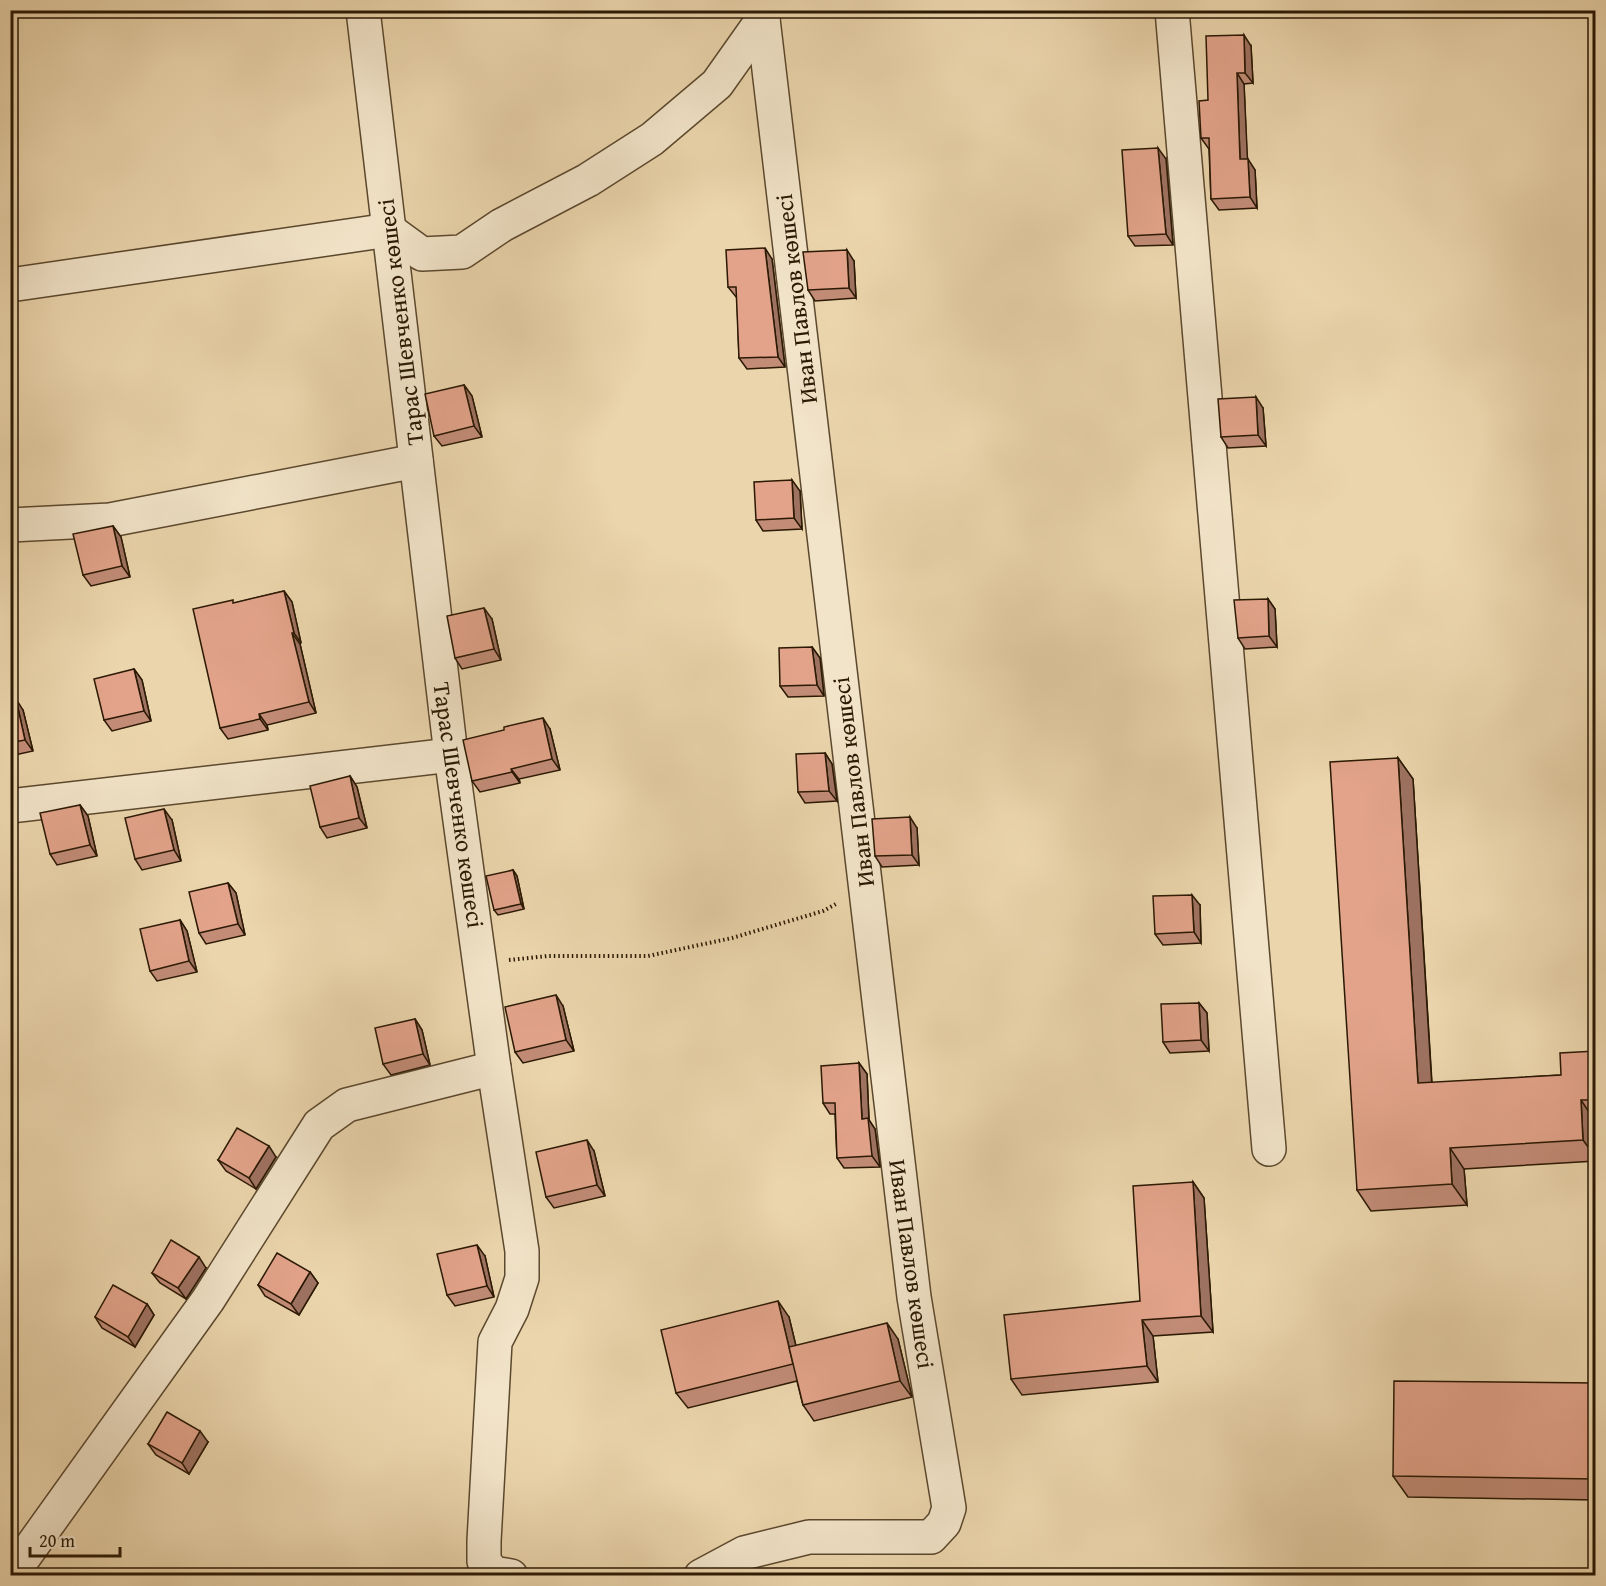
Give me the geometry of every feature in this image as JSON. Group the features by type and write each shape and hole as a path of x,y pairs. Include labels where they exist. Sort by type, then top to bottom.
{"street":[{"name":"Тарас Шевченко көшесі","path":"363,10 451,755 522,1260 522,1278 512,1309 495,1342 484,1561 493,1573 511,1575"},
{"path":"1172,10 1269,1149"},
{"name":"Иван Павлов көшесі","path":"389,230 422,254 462,252 502,225 588,180 652,139 717,84 763,19 914,1297 949,1508 944,1523 931,1537 809,1537 744,1553 701,1575"},
{"path":"10,285 389,230"},
{"path":"10,525 110,520 416,461"},
{"path":"10,806 451,755"},
{"path":"10,1572 24,1557 208,1300 319,1125 347,1105 494,1068"}],"path":[{"path":"480,963 548,956 648,956 732,938 823,911 866,888"}],"building":[{"path":"1244,35 1245,73 1237,73 1240,159 1248,159 1250,197 1211,199 1209,138 1201,138 1199,101 1208,100 1206,36"},
{"path":"1158,148 1166,234 1128,236 1122,150"},
{"path":"765,248 778,357 739,358 736,287 728,287 726,250"},
{"path":"847,250 849,288 808,290 803,252"},
{"path":"464,385 474,426 434,436 425,394"},
{"path":"1256,397 1258,435 1221,437 1218,399"},
{"path":"792,480 794,518 756,520 754,482"},
{"path":"113,526 122,566 83,575 73,534"},
{"path":"284,591 309,702 259,714 260,719 220,728 193,609 233,600 233,603"},
{"path":"1268,599 1269,636 1238,638 1234,600"},
{"path":"484,608 494,649 455,658 447,616"},
{"path":"812,647 817,685 780,686 779,648"},
{"path":"134,669 144,711 104,720 94,679"},
{"path":"16,699 25,740 10,743 10,700"},
{"path":"543,718 552,759 511,769 512,772 472,781 463,740"},
{"path":"825,753 829,791 798,792 796,754"},
{"path":"1398,758 1418,1083 1561,1075 1560,1053 1596,1051 1596,1100 1581,1100 1583,1140 1450,1148 1452,1184 1357,1190 1330,762"},
{"path":"350,776 359,818 320,827 310,786"},
{"path":"80,805 90,845 50,854 40,813"},
{"path":"164,809 174,850 135,859 125,818"},
{"path":"910,817 912,855 875,856 872,819"},
{"path":"513,870 521,904 494,910 486,876"},
{"path":"228,883 238,924 199,933 189,892"},
{"path":"1192,895 1194,932 1155,934 1153,896"},
{"path":"180,920 189,961 150,971 140,929"},
{"path":"556,995 566,1040 515,1052 505,1007"},
{"path":"1199,1003 1201,1040 1163,1042 1161,1004"},
{"path":"415,1019 423,1054 383,1064 375,1028"},
{"path":"859,1063 862,1119 868,1118 872,1156 837,1158 835,1103 823,1103 821,1066"},
{"path":"237,1128 269,1146 249,1178 218,1160"},
{"path":"587,1140 597,1185 546,1197 536,1152"},
{"path":"1193,1182 1201,1316 1142,1320 1147,1366 1011,1379 1004,1315 1140,1301 1133,1186"},
{"path":"171,1240 199,1257 178,1288 152,1273"},
{"path":"477,1245 487,1286 447,1295 437,1254"},
{"path":"277,1253 310,1272 291,1304 258,1285"},
{"path":"113,1285 147,1304 128,1337 95,1317"},
{"path":"778,1301 793,1364 676,1393 661,1330"},
{"path":"887,1323 900,1381 803,1405 789,1347"},
{"path":"1394,1381 1596,1383 1596,1479 1393,1476"},
{"path":"167,1412 200,1431 182,1463 148,1444"}]}
